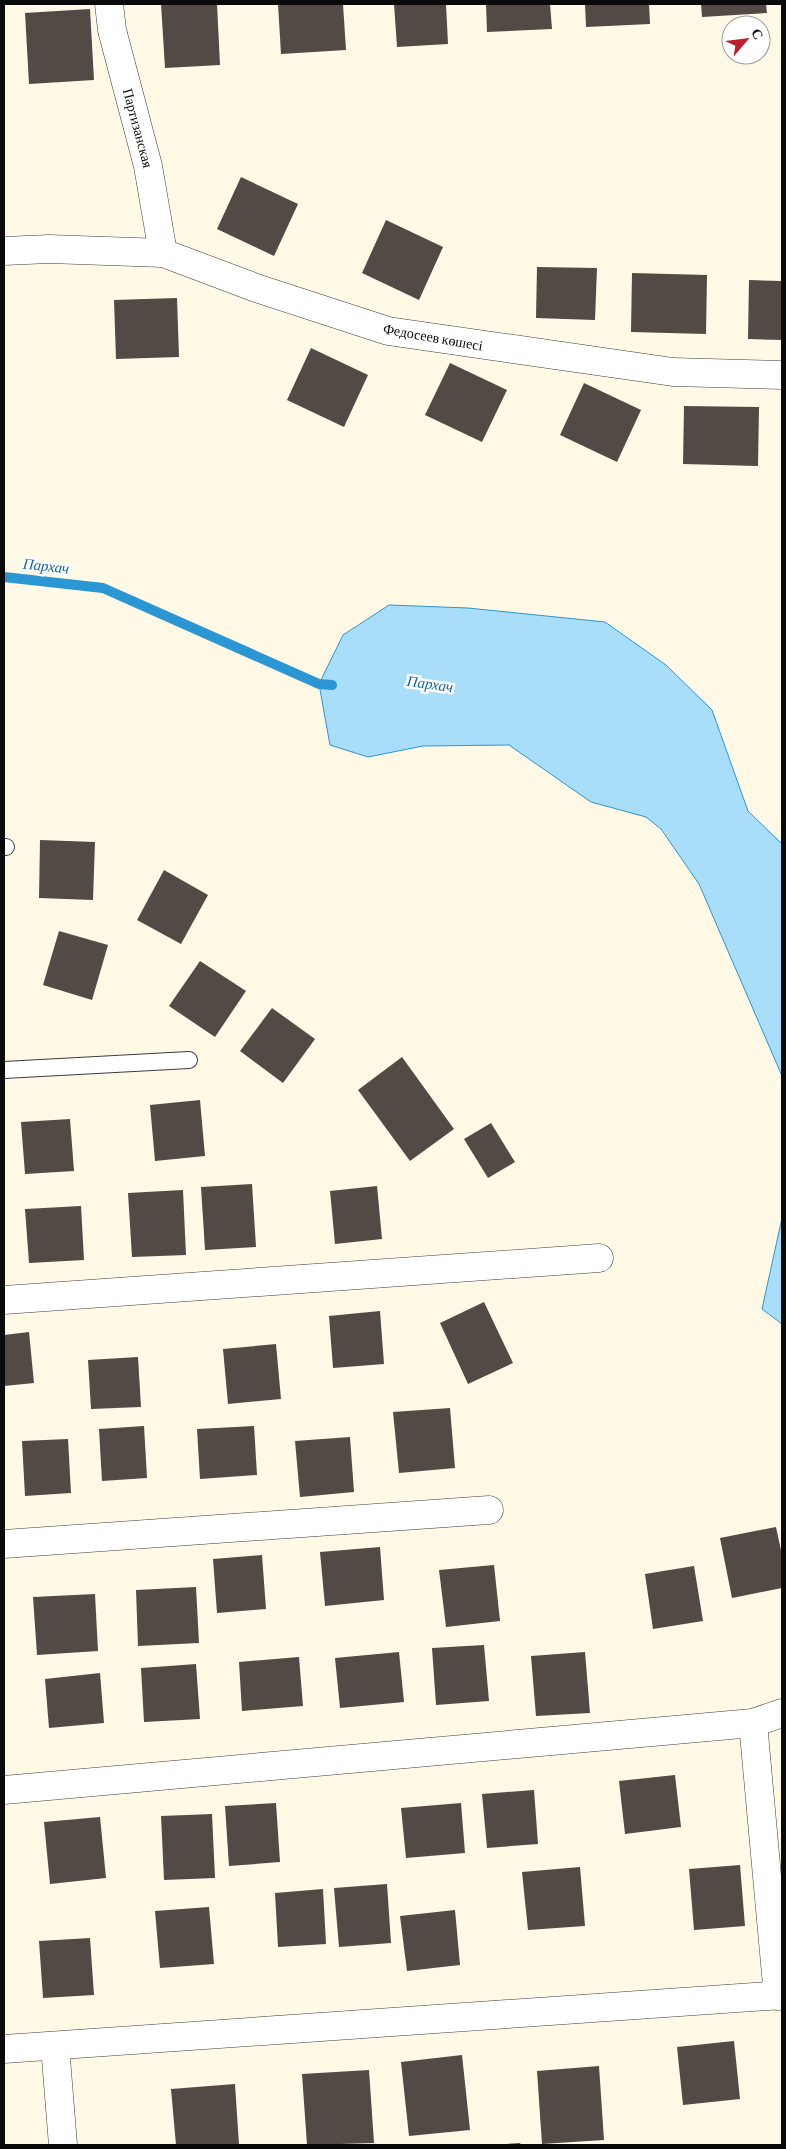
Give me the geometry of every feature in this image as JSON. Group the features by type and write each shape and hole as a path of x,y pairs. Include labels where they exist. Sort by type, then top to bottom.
{"street":[{"name":"Партизанская","path":"110,4 112,30 148,166 164,253"},
{"name":"Федосеев көшесі","path":"4,251 49,249 164,253 256,288 388,331 673,372 782,375"},
{"path":"4,1300 599,1258"},
{"path":"4,1544 489,1510"},
{"path":"4,1790 753,1724 782,1713"},
{"path":"4,2049 780,1995 753,1724"},
{"path":"56,2046 63,2145"}],"lane":[{"path":"4,1070 189,1060"}],"water":[{"path":"389,605 468,608 605,622 666,665 712,710 748,811 782,844 782,1076 699,884 661,829 646,817 591,802 509,745 423,746 368,757 330,745 319,684 343,635"},
{"path":"782,1218 782,1324 762,1309"}],"building":[{"path":"161,4 217,4 220,65 165,68"},
{"path":"278,4 343,4 346,50 281,54"},
{"path":"394,4 446,4 448,44 397,47"},
{"path":"486,4 550,4 552,29 487,32"},
{"path":"585,4 649,4 650,24 586,27"},
{"path":"701,4 766,4 767,13 702,17"},
{"path":"90,9 94,80 29,84 25,13"},
{"path":"241,177 298,204 274,256 217,229"},
{"path":"386,220 443,247 419,300 362,273"},
{"path":"537,267 597,268 595,320 536,318"},
{"path":"632,273 707,275 706,334 631,332"},
{"path":"749,280 782,281 782,340 748,339"},
{"path":"177,298 179,357 116,359 114,300"},
{"path":"311,348 368,375 344,427 287,400"},
{"path":"450,363 507,390 482,442 425,415"},
{"path":"584,383 641,410 617,462 560,435"},
{"path":"684,406 759,407 758,466 683,464"},
{"path":"40,840 95,842 93,900 39,898"},
{"path":"164,870 208,895 181,944 137,920"},
{"path":"59,931 108,945 92,1000 43,985"},
{"path":"200,961 246,991 215,1037 169,1006"},
{"path":"272,1008 315,1039 283,1083 240,1051"},
{"path":"402,1057 454,1129 410,1161 358,1090"},
{"path":"200,1100 205,1156 155,1161 150,1105"},
{"path":"70,1119 74,1171 25,1174 21,1122"},
{"path":"491,1123 515,1162 488,1178 464,1139"},
{"path":"252,1184 256,1247 205,1250 201,1187"},
{"path":"377,1186 382,1239 335,1244 330,1191"},
{"path":"183,1190 186,1255 132,1257 128,1193"},
{"path":"81,1206 84,1260 29,1263 25,1209"},
{"path":"484,1302 513,1363 468,1384 440,1323"},
{"path":"380,1311 384,1364 333,1368 329,1316"},
{"path":"29,1332 34,1383 4,1386 4,1335"},
{"path":"276,1344 281,1399 228,1404 223,1349"},
{"path":"138,1357 141,1407 91,1409 88,1360"},
{"path":"450,1408 455,1468 399,1473 393,1412"},
{"path":"144,1426 147,1478 102,1481 99,1429"},
{"path":"254,1426 257,1475 200,1479 197,1429"},
{"path":"350,1437 354,1492 300,1497 295,1441"},
{"path":"68,1439 71,1493 25,1496 22,1441"},
{"path":"776,1527 782,1555 782,1588 732,1598 720,1538"},
{"path":"380,1547 384,1600 325,1606 320,1552"},
{"path":"262,1555 266,1609 217,1613 213,1559"},
{"path":"494,1565 500,1621 446,1627 439,1570"},
{"path":"694,1566 703,1621 653,1629 645,1574"},
{"path":"196,1587 199,1643 138,1646 136,1590"},
{"path":"95,1594 98,1651 37,1655 33,1597"},
{"path":"484,1645 489,1701 436,1705 432,1648"},
{"path":"399,1652 404,1702 340,1708 335,1658"},
{"path":"585,1652 590,1713 536,1716 531,1656"},
{"path":"299,1657 303,1706 242,1711 239,1662"},
{"path":"196,1664 200,1719 144,1722 141,1668"},
{"path":"100,1673 104,1723 49,1728 45,1679"},
{"path":"675,1775 681,1827 625,1834 619,1781"},
{"path":"534,1790 538,1844 487,1848 482,1794"},
{"path":"276,1803 280,1862 229,1866 225,1806"},
{"path":"461,1803 465,1853 406,1858 401,1808"},
{"path":"212,1814 215,1878 164,1880 161,1816"},
{"path":"100,1817 106,1878 50,1884 44,1822"},
{"path":"740,1865 745,1926 694,1930 689,1869"},
{"path":"580,1867 585,1926 528,1930 522,1872"},
{"path":"387,1884 391,1943 339,1947 334,1888"},
{"path":"323,1889 326,1944 278,1947 275,1893"},
{"path":"209,1907 214,1964 160,1968 155,1911"},
{"path":"455,1910 460,1965 407,1971 400,1916"},
{"path":"90,1938 94,1995 43,1998 39,1941"},
{"path":"734,2041 740,2099 683,2105 677,2047"},
{"path":"462,2055 470,2130 409,2136 401,2062"},
{"path":"599,2066 604,2140 542,2144 537,2071"},
{"path":"369,2070 374,2143 307,2145 302,2074"},
{"path":"235,2084 239,2145 176,2145 171,2089"},
{"path":"520,2143 521,2145 506,2145 506,2144"}],"waterway":[{"name":"Пархач","path":"4,577 103,588 319,684 332,685"}]}
